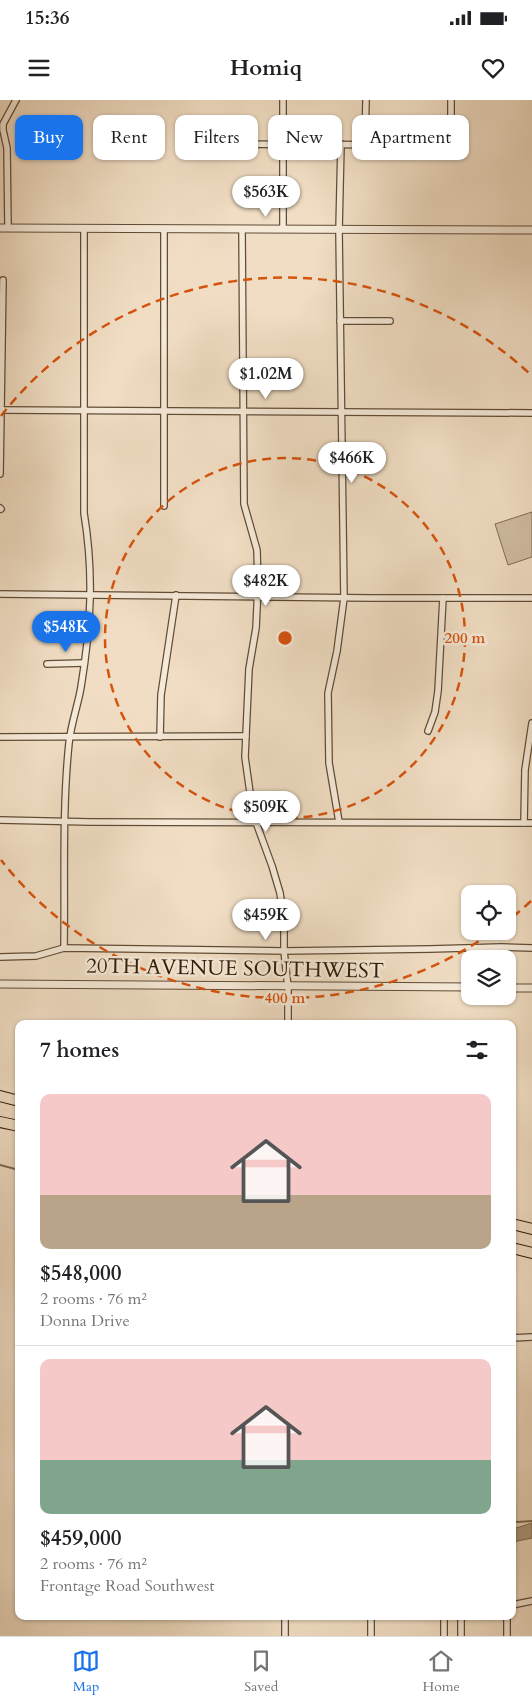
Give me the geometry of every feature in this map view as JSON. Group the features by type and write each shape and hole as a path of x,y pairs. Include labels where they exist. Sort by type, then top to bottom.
{"highway":[{"path":"0,1096 15,1100"},
{"path":"0,1122 15,1125"},
{"path":"516,1225 532,1229"},
{"path":"516,1249 532,1253"}],"street":[{"path":"16,100 1,131 7,148 3,171 4,228 532,230"},
{"path":"283,100 283,115"},
{"path":"366,100 366,115"},
{"path":"451,100 451,115"},
{"path":"283,160 283,229"},
{"path":"339,822 329,763 328,693 337,651 344,598 339,230 341,160"},
{"path":"64,948 67,775 70,737 81,689 91,594 89,544 84,513 84,228"},
{"path":"164,229 164,506"},
{"path":"242,229 244,504 257,550 258,597 256,628 249,669 245,756 249,792 256,822 280,893 284,920 288,1020"},
{"path":"0,474 3,280"},
{"path":"340,321 390,321"},
{"path":"0,410 532,413"},
{"path":"0,594 532,598"},
{"path":"160,737 162,695 176,595"},
{"path":"428,731 435,712 437,698 443,598"},
{"path":"47,664 84,663"},
{"path":"524,823 526,770 532,723"},
{"path":"0,736 246,736"},
{"path":"0,820 66,822 532,823"},
{"path":"0,957 36,956 64,948 284,951 532,948"},
{"name":"20TH AVENUE SOUTHWEST","path":"0,984 461,987"},
{"path":"516,988 532,988"},
{"path":"516,1338 532,1337"},
{"path":"516,1604 532,1601"},
{"path":"285,1620 285,1636"},
{"path":"371,1620 371,1636"},
{"path":"444,1620 444,1636"},
{"path":"461,1620 461,1636"},
{"path":"506,1620 506,1636"}],"shaded area":[{"path":"532,512 532,557 508,565 495,524"},
{"path":"532,1523 532,1538 516,1541 516,1528"}],"waterway":[{"path":"0,1165 15,1169"},
{"path":"516,1521 532,1521"}]}
